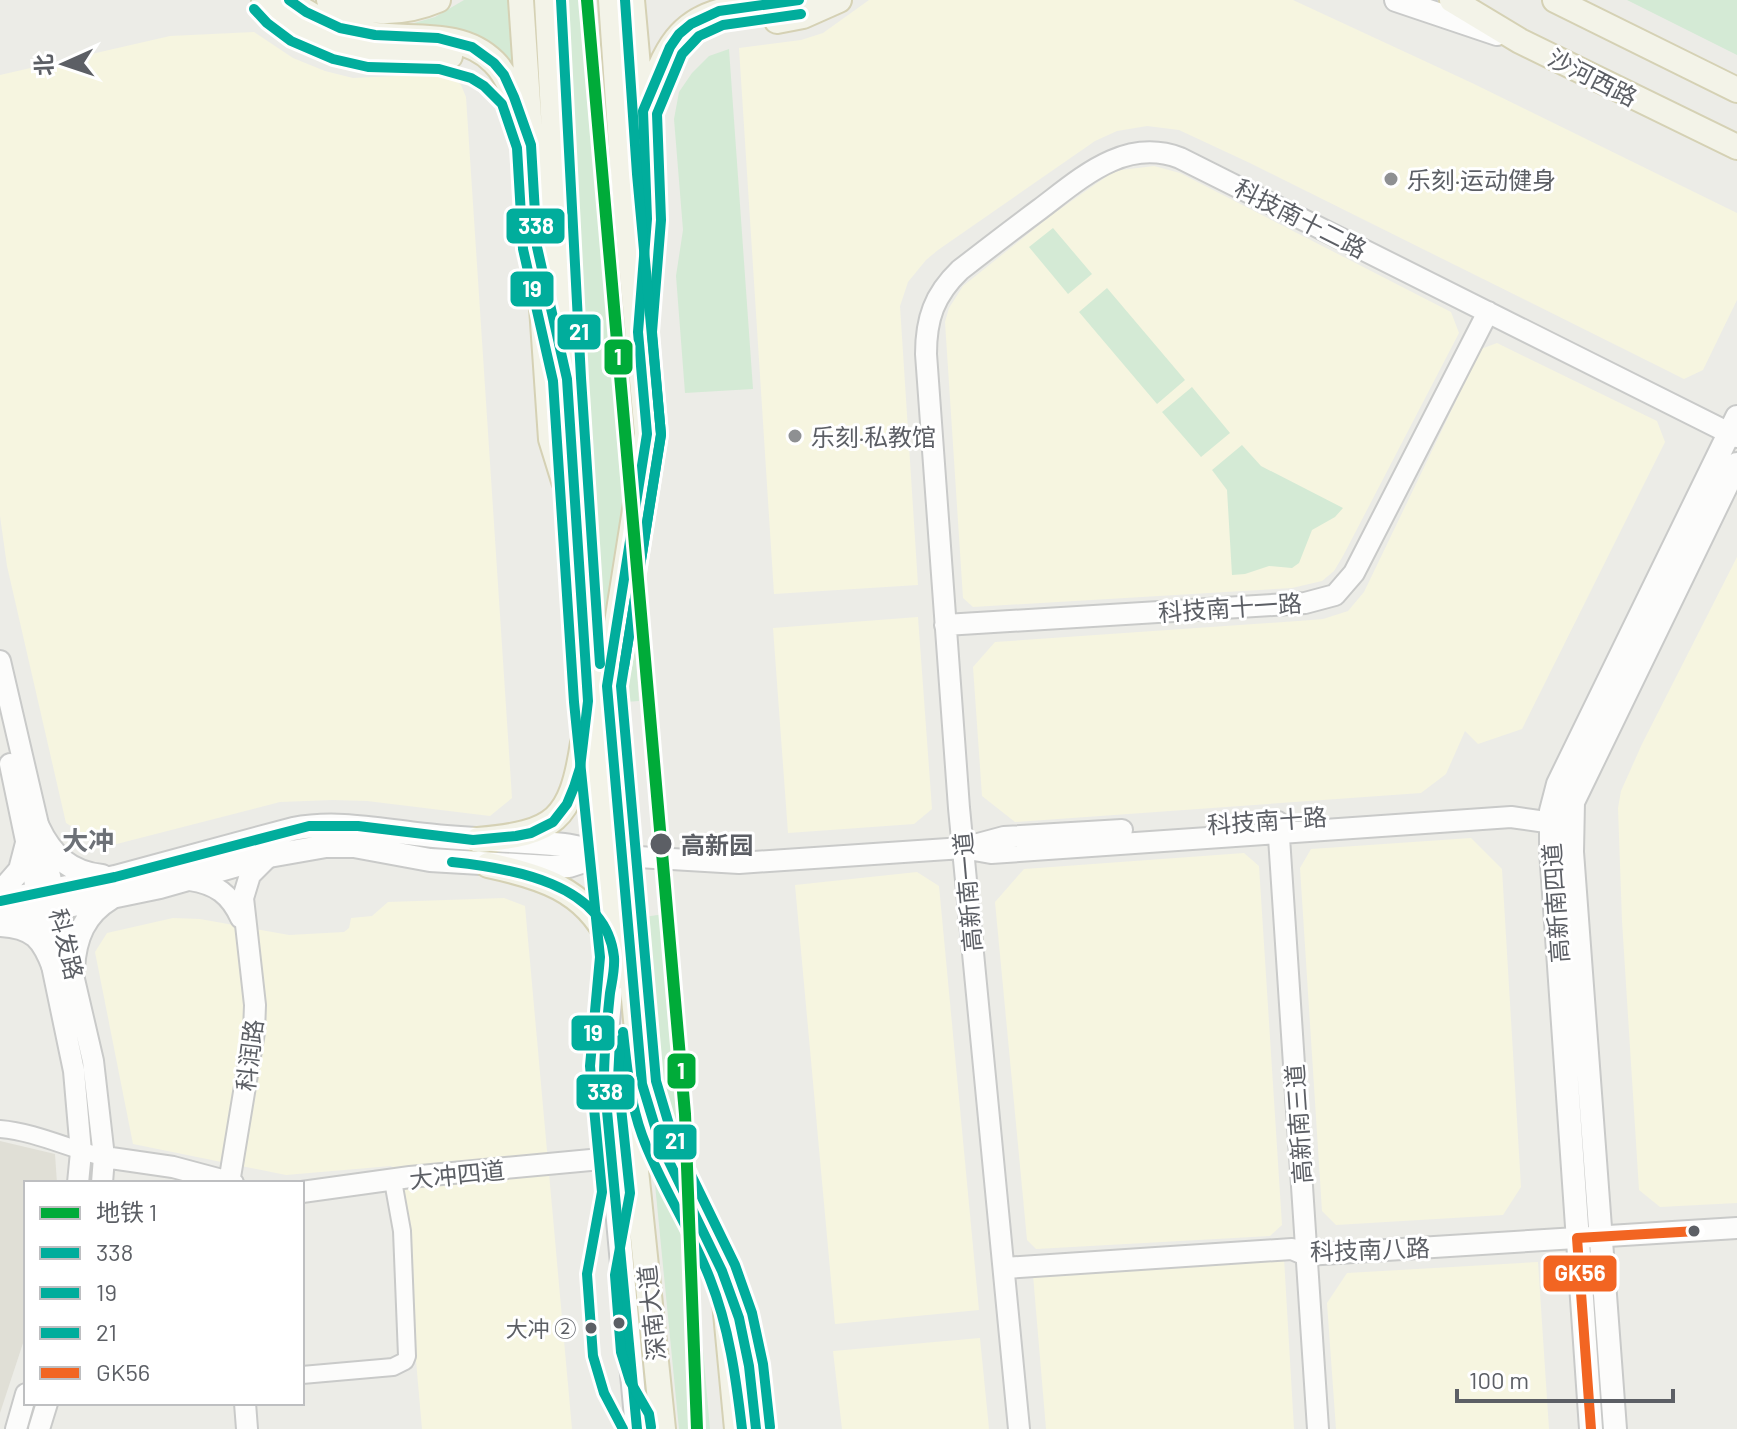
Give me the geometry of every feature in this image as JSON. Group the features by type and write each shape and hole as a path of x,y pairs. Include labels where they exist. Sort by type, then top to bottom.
{"main road":[{"path":"264,0 285,21 323,41 370,53 422,53 458,58 493,75 514,97"},
{"path":"289,0 340,28 375,35 457,41 484,54 504,75 531,145"},
{"path":"329,0 352,8 394,12 438,0"},
{"path":"521,0 551,439 576,522"},
{"name":"深南大道","path":"547,0 588,701 642,1084 660,1143 722,1271 737,1429"},
{"name":"深南大道","path":"611,0 623,175 647,434 607,686 614,957 663,1429"},
{"path":"632,0 643,111 647,219 638,332"},
{"path":"643,111 659,70 679,34 705,16 737,8 799,0"},
{"path":"659,70 678,49 700,34 726,26 803,16 839,0"},
{"path":"1396,0 1520,41"},
{"name":"沙河西路","path":"1452,0 1520,41 1731,147"},
{"path":"1555,0 1737,90"},
{"path":"537,247 567,379"},
{"name":"高新南四道","path":"1615,1429 1601,1237 1558,784 1734,429"},
{"name":"高新南四道","path":"1591,1429 1577,1238 1561,819 1737,464"},
{"path":"478,840 531,833 559,816 567,804 580,768 588,701"},
{"path":"0,922 48,901 115,886 293,829 321,824 478,840 567,845 612,856"},
{"path":"0,893 20,870 33,835 70,867 115,886 190,880 303,848 341,845 430,860 488,865 569,866 612,856"},
{"path":"488,865 546,880 572,894 589,909 603,928 614,957 604,1066 637,1429"},
{"path":"0,922 29,930 64,968 84,924 115,886"},
{"path":"0,901 48,901"},
{"path":"722,1271 742,1330 756,1429"}],"street":[{"name":"科技南十二路","path":"926,354 927,326 935,302 941,290 960,270 1085,176 1113,160 1156,151 1180,158 1488,312 1734,429"},
{"name":"科技南十一路","path":"945,625 1305,603 1335,595 1354,573 1488,312"},
{"name":"高新南一道","path":"926,354 963,848 1019,1429"},
{"name":"科发路","path":"0,661 48,901 64,968 93,1061 104,1157 102,1181"},
{"name":"科发路","path":"0,721 33,835"},
{"name":"科技南十路","path":"612,856 739,863 963,848 991,853 1512,804 1561,819"},
{"name":"高新南三道","path":"1278,826 1318,1429"},
{"name":"科润路","path":"231,1181 254,1032 254,992 243,898 246,881 269,856"},
{"path":"190,880 205,882 225,892 246,927"},
{"name":"科发路","path":"64,968 81,1152 78,1181"},
{"path":"0,1129 21,1131 81,1152 173,1167 224,1181"},
{"name":"大冲四道","path":"304,1192 612,1158"},
{"path":"304,1375 393,1367 405,1361 402,1231 393,1181"},
{"name":"科技南八路","path":"1005,1268 1292,1249 1306,1255 1737,1228"},
{"path":"16,1429 24,1401"},
{"path":"39,1429 46,1405"},
{"path":"245,1405 247,1429"}],"shaded area":[{"path":"464,0 516,0 520,80 407,25 435,17"},
{"path":"558,0 590,0 639,701 611,703"},
{"path":"869,0 1293,0 1472,83 1737,213 1737,300 1703,370 1684,379 1179,130 1147,126 1117,131 1095,141 938,250 908,282 900,306 918,585 774,594 739,48 801,40 823,33"},
{"path":"1627,0 1737,0 1737,55"},
{"path":"254,32 293,58 325,71 353,78 451,76 461,85 466,97 512,798 490,816 367,801 280,802 105,847 66,823 7,566 0,516 0,75 170,36"},
{"path":"729,49 753,389 685,393 676,276 683,230 674,119 679,92 692,73 709,56"},
{"path":"1154,166 1180,173 1451,312 1459,333 1343,556 1334,571 1322,581 1292,588 973,607 963,598 945,322 949,308 963,286 1053,214 1110,174"},
{"path":"1053,228 1092,274 1068,294 1029,247"},
{"path":"1107,288 1185,380 1157,404 1079,312"},
{"path":"1497,343 1657,421 1665,442 1522,729 1478,744 1465,731 1446,774 1421,793 1015,822 982,796 973,667 995,642 1323,619 1348,611 1364,592 1481,349"},
{"path":"1192,387 1230,433 1201,457 1162,412"},
{"path":"1242,445 1261,466 1343,508 1335,517 1312,530 1299,563 1292,568 1269,566 1232,575 1227,490 1212,470"},
{"path":"1737,557 1737,1203 1660,1207 1639,1190 1618,808 1621,791 1642,744"},
{"path":"918,617 932,809 914,824 788,833 773,628"},
{"path":"1471,838 1502,869 1521,1187 1503,1215 1336,1225 1322,1211 1300,868 1311,849"},
{"path":"1244,853 1259,866 1282,1225 1270,1236 1036,1249 1027,1240 995,902 1024,869"},
{"path":"917,872 939,886 979,1310 835,1324 795,885"},
{"path":"504,898 525,906 572,1429 422,1429 408,1269 395,1170 391,1166 286,1175 133,1144 95,952 107,933 173,918 200,919 289,935 344,932 349,928 351,918 372,916 388,902"},
{"path":"665,914 710,1429 679,1429 629,919"},
{"path":"0,1141 55,1154 57,1181 24,1181 24,1340 0,1413"},
{"path":"1284,1258 1294,1429 1046,1429 1033,1275"},
{"path":"1538,1262 1549,1429 1336,1429 1327,1303 1347,1273"},
{"path":"980,1338 989,1429 842,1429 833,1351"}],"metro line":[{"name":"1","path":"587,0 685,1114 697,1429"}],"transit line":[{"name":"338","path":"0,901 115,877 309,826 358,826 473,840 516,836 531,833 553,822 567,804 574,787 580,768 588,701 567,379 537,247 531,145 514,97 504,75 494,63 472,47 438,38 375,35 340,28 289,0"},
{"name":"21","path":"561,0 600,664"},
{"name":"21","path":"625,0 637,174 661,434 621,686 656,1081 673,1138 735,1265 752,1313 763,1364 770,1427"},
{"name":"338","path":"756,1429 749,1366 739,1318 722,1271 660,1143 642,1084 607,686 647,434 638,332 647,219 643,111 670,47 691,24 719,11 799,0"},
{"name":"19","path":"254,9 291,41 333,59 368,67 439,69 471,78 502,104 517,148 523,249 553,381 574,702 600,957 590,1066 602,1192 587,1274 593,1356 604,1393 623,1429"},
{"name":"19","path":"624,667 661,435 652,332 661,220 657,114 682,54 699,36 723,25 801,14"},
{"name":"338","path":"452,862 501,869 552,884 575,896 593,912 607,932 614,962 604,1079 637,1429"},
{"name":"19","path":"623,1032 632,1097 642,1135 717,1297 727,1334 742,1429"},
{"name":"21","path":"620,1040 618,1079 630,1193 615,1275 621,1352 630,1381 649,1414 651,1427"},
{"name":"GK56","path":"1591,1429 1577,1238 1697,1231"}],"place":[{"name":"乐刻·运动健身","path":"1391,179"},
{"name":"乐刻·私教馆","path":"795,436"},
{"name":"高新园","path":"661,844"},
{"name":"大冲 ②","path":"591,1328"}],"district":[{"name":"大冲","path":"88,839"}]}
